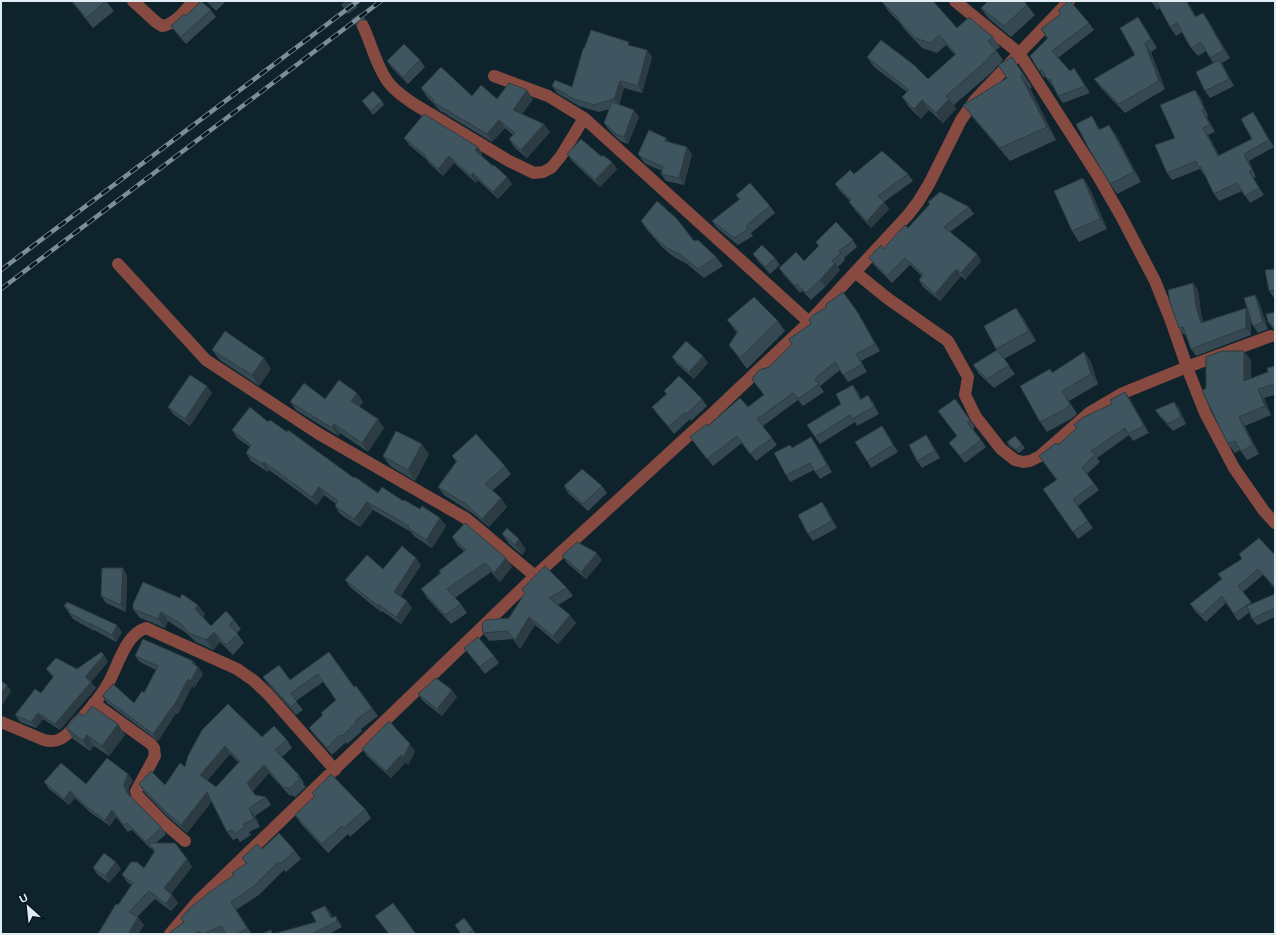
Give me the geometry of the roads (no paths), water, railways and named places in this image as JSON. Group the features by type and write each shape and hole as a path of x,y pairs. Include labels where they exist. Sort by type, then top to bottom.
{"street":[{"path":"133,1 162,26 169,24 180,16 194,1"},
{"path":"955,1 1019,53 1098,176 1155,281 1205,413 1234,468 1264,511 1275,523"},
{"path":"170,934 198,901 535,576 714,412 809,322 908,215 918,202 929,184 961,120 976,100 1069,1"},
{"path":"363,26 375,57 386,79 401,95 509,161 534,173 543,172 551,168 561,156 584,118"},
{"path":"494,76 548,96 584,118 809,322"},
{"path":"118,264 206,360 319,434 467,519 535,576"},
{"path":"855,272 887,298 948,341 968,377 965,395 976,417 1002,449 1015,460 1023,462 1030,461 1040,456 1089,413 1123,393 1187,367 1271,336"},
{"path":"1,722 44,740 50,741 65,737 94,703 108,682 130,639 140,630 146,628 237,669 253,680 268,694 335,770"},
{"path":"94,703 151,744 154,748 155,756 136,791 137,795 163,822 185,841"}],"tunnel":[{"path":"346,1 363,26"}],"railway":[{"path":"1,270 358,1"},
{"path":"1,289 381,1"}]}
